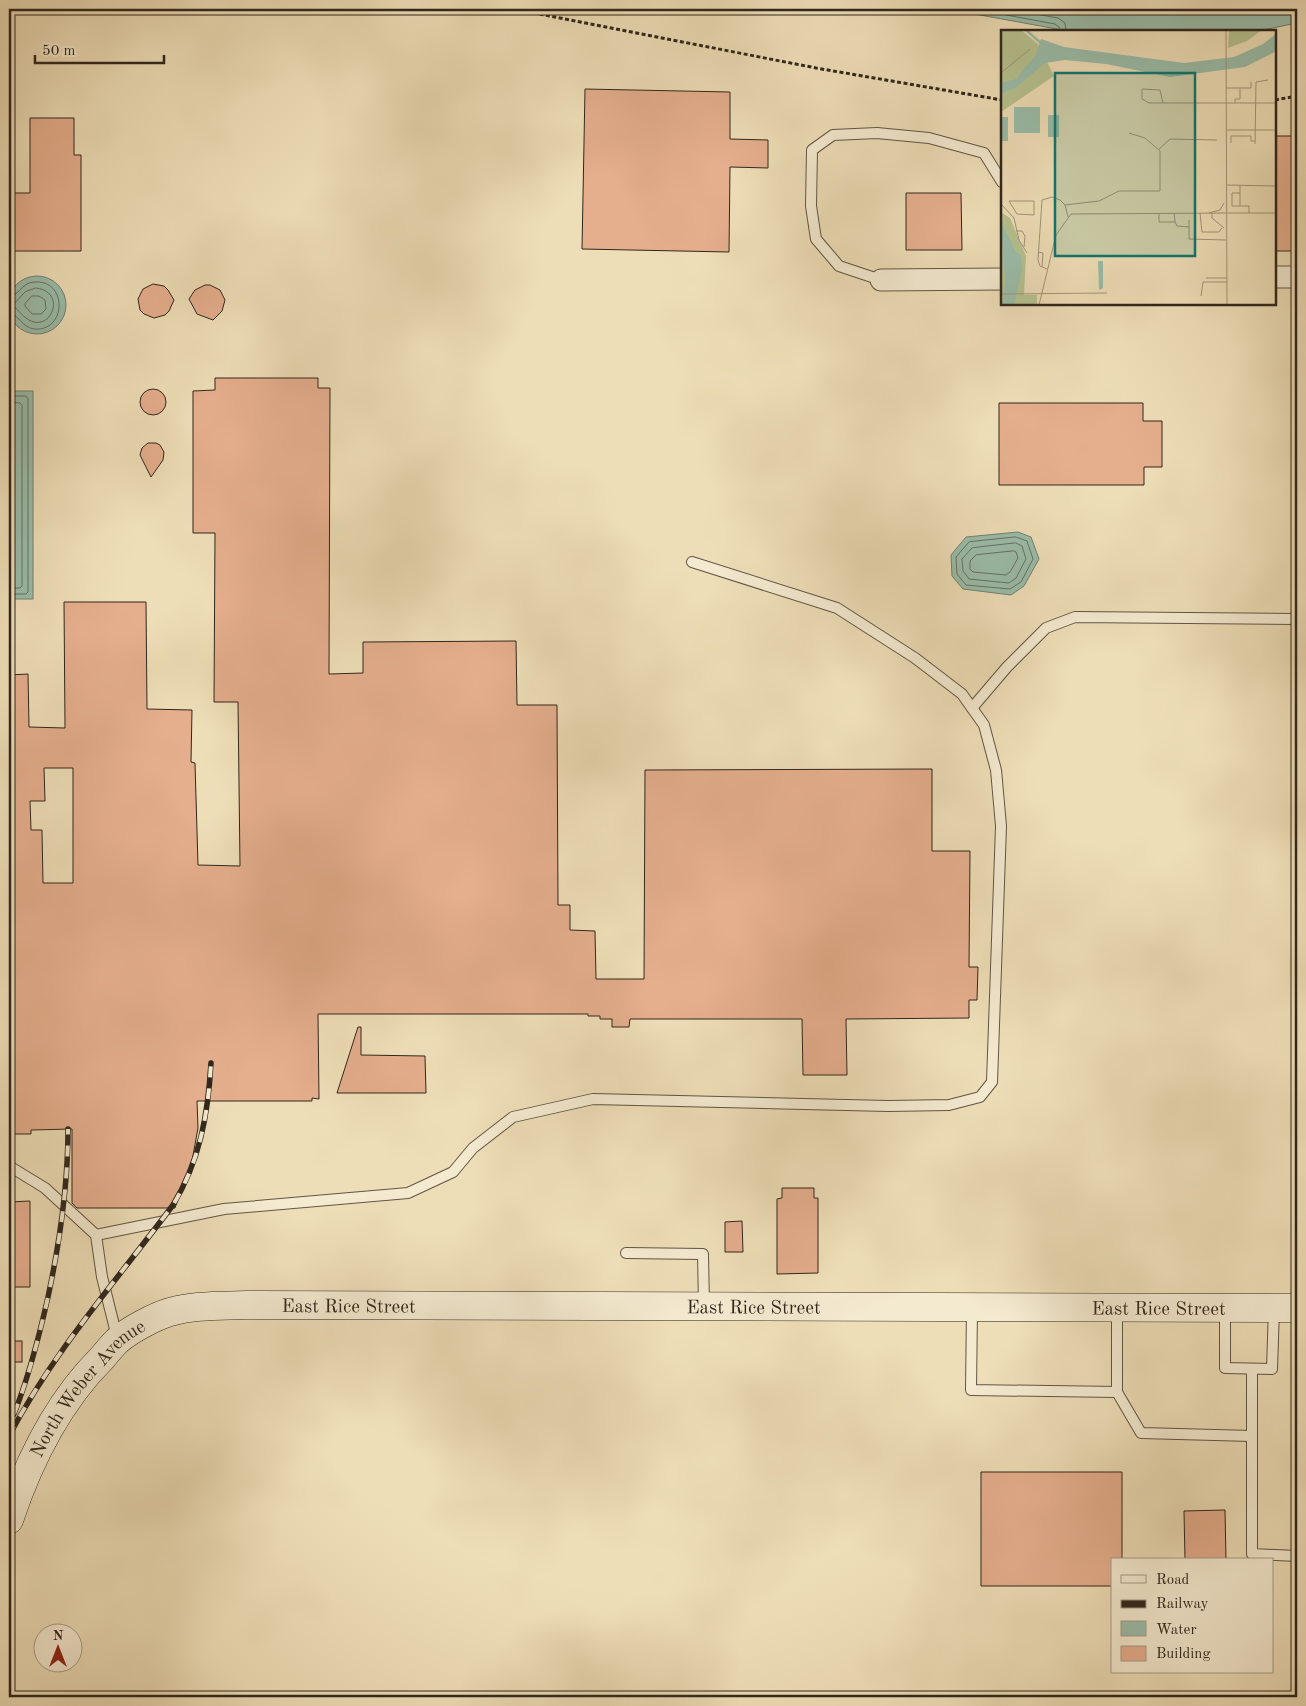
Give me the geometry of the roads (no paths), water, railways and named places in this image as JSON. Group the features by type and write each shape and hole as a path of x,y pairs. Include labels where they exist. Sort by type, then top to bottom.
{"street":[{"path":"1276,277 1297,277"},
{"path":"881,280 1001,279"},
{"name":"North Weber Avenue","path":"9,1520 23,1480 49,1427 81,1380 118,1340 149,1320 169,1312 210,1306"},
{"name":"East Rice Street","path":"210,1306 1286,1308"}],"lane":[{"path":"881,280 839,266 816,240 811,206 812,150 832,135 877,134 929,138 984,153 1001,180"},
{"path":"96,1236 224,1210 408,1193 453,1172 473,1148 513,1117 593,1099 949,1106 980,1097 992,1082 1001,826 996,770 984,725 962,694 915,658 837,608 692,562"},
{"path":"972,708 1007,667 1046,628 1075,617 1297,619"},
{"path":"9,1166 45,1188 96,1236 102,1277 118,1340"},
{"path":"626,1253 703,1254 704,1307"},
{"path":"972,1308 971,1390 1117,1392"},
{"path":"1117,1308 1117,1392 1141,1433 1252,1436"},
{"path":"1224,1308 1224,1368 1252,1369 1272,1369 1286,1308"},
{"path":"1252,1369 1252,1554 1297,1556"}],"water":[{"path":"947,9 1297,9 1297,23 1263,30 1062,30"},
{"path":"37,276 53,281 61,289 66,305 61,321 53,329 37,334 21,329 13,321 8,305 13,289 21,281"},
{"path":"9,391 33,391 33,599 9,599"},
{"path":"1018,532 1031,537 1039,559 1024,586 1011,595 963,589 952,576 951,555 966,537"}],"railway":[{"path":"9,1436 26,1405 65,1346 173,1205 190,1171 201,1137 208,1101 211,1063"},
{"path":"14,1414 45,1312 60,1234 65,1192 68,1129"}]}
